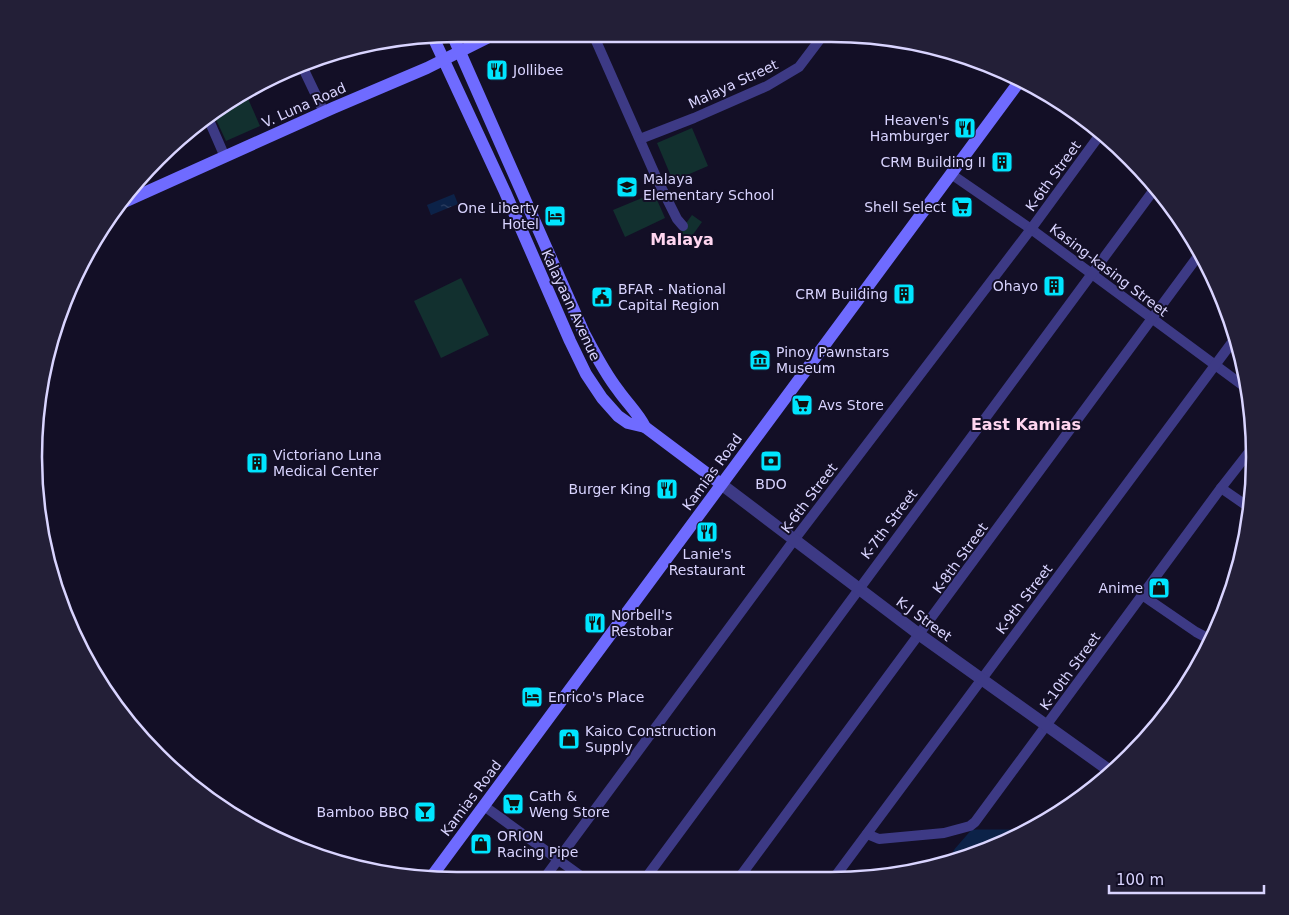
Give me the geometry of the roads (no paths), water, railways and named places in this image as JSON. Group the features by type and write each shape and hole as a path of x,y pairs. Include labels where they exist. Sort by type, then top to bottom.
{"main road":[{"name":"Kalayaan Avenue","path":"455,42 584,333 602,367 641,419 645,428"},
{"name":"V. Luna Road","path":"140,190 225,157 444,60 479,42"},
{"name":"Kalayaan Avenue","path":"436,43 586,374 602,398 618,416 636,426 645,428 722,484"},
{"name":"Kamias Road","path":"435,872 1016,86"}],"street":[{"path":"597,42 677,219 683,226"},
{"name":"Malaya Street","path":"640,139 767,86 800,66 818,42"},
{"path":"305,72 324,112"},
{"path":"211,124 225,157"},
{"name":"K-6th Street","path":"549,872 794,540 1031,230 1097,139"},
{"name":"Kasing-kasing Street","path":"951,174 1031,230 1240,384"},
{"name":"K-7th Street","path":"650,872 1151,193"},
{"name":"K-8th Street","path":"743,872 1196,260"},
{"name":"K-9th Street","path":"838,872 1230,345"},
{"name":"K-10th Street","path":"867,834 879,839 944,832 970,826 980,817 1246,456"},
{"name":"K-J Street","path":"722,484 858,589 1106,769"},
{"path":"1221,488 1244,504"},
{"path":"1142,595 1206,637"},
{"path":"484,806 575,872"}],"water":[{"path":"454,194 458,204 431,215 427,205"}],"waterway":[{"path":"967,849 976,839 995,839"}],"place":[{"name":"Jollibee","path":"497,70"},
{"name":"Heaven's Hamburger","path":"965,128"},
{"name":"CRM Building II","path":"1002,162"},
{"name":"Malaya Elementary School","path":"627,187"},
{"name":"Shell Select","path":"962,207"},
{"name":"One Liberty Hotel","path":"555,216"},
{"name":"Ohayo","path":"1054,286"},
{"name":"CRM Building","path":"904,294"},
{"name":"BFAR - National Capital Region","path":"602,297"},
{"name":"Pinoy Pawnstars Museum","path":"760,360"},
{"name":"Avs Store","path":"802,405"},
{"name":"BDO","path":"771,461"},
{"name":"Victoriano Luna Medical Center","path":"257,463"},
{"name":"Burger King","path":"667,489"},
{"name":"Lanie's Restaurant","path":"707,532"},
{"name":"Anime","path":"1159,588"},
{"name":"Norbell's Restobar","path":"595,623"},
{"name":"Enrico's Place","path":"532,697"},
{"name":"Kaico Construction Supply","path":"569,739"},
{"name":"Cath & Weng Store","path":"513,804"},
{"name":"Bamboo BBQ","path":"425,812"},
{"name":"ORION Racing Pipe","path":"481,844"}],"district":[{"name":"Malaya","path":"682,239"},
{"name":"East Kamias","path":"1026,424"}]}
